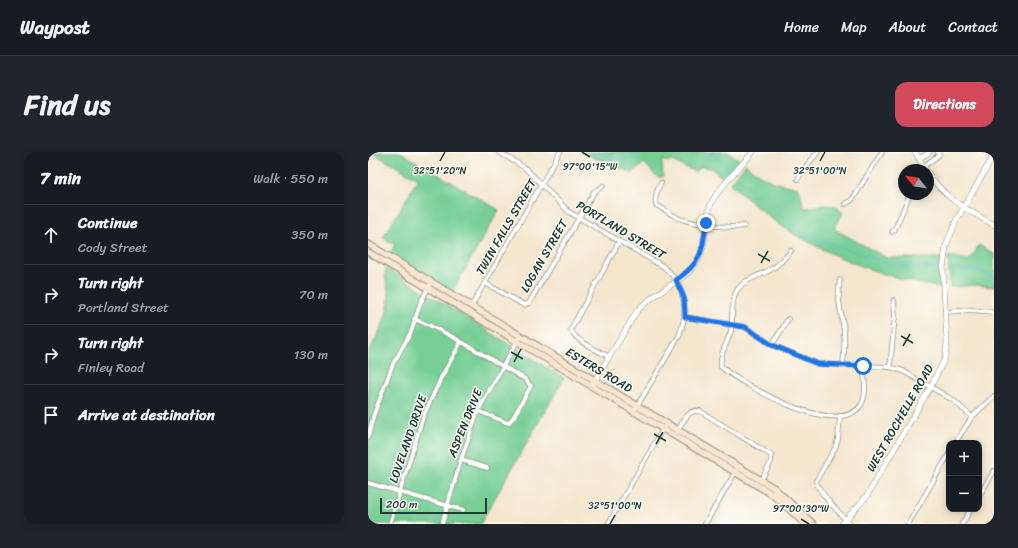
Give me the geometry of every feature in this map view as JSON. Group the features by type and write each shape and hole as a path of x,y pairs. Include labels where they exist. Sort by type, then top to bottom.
{"main road":[{"name":"ESTERS ROAD","path":"368,244 430,285 519,339 737,469 760,480 781,493 813,524"},
{"name":"ESTERS ROAD","path":"368,252 430,285"},
{"name":"ESTERS ROAD","path":"737,469 783,502 804,524"}],"street":[{"name":"PORTLAND STREET","path":"499,152 525,168 569,212 664,267 676,280 684,298 685,317 679,336 635,408"},
{"name":"TWIN FALLS STREET","path":"470,309 543,185 560,152"},
{"path":"593,383 644,302 693,268 701,255 706,223 711,204 753,152"},
{"path":"798,179 803,170 818,152"},
{"path":"844,204 852,200 882,152"},
{"path":"915,152 922,164"},
{"path":"919,159 930,152"},
{"path":"932,164 939,155 938,152"},
{"name":"WEST ROCHELLE ROAD","path":"846,523 866,497 931,386 945,358 947,343 943,269 946,246 951,230 963,207 994,155"},
{"path":"934,182 941,191 963,207 994,225"},
{"path":"661,183 656,196 656,205 680,218 735,228 744,226"},
{"path":"578,218 594,192 603,186"},
{"path":"892,232 895,229 907,200"},
{"name":"LOGAN STREET","path":"485,283 526,305 529,303 578,218"},
{"path":"609,357 576,338 571,329 620,242"},
{"path":"791,251 781,263 742,284 734,299 732,324 721,358 721,366 773,399 807,412 840,416 849,415 856,411 863,400 865,393 863,366"},
{"path":"840,280 838,290 844,331 843,366"},
{"path":"368,437 388,376 411,332 414,318 430,285"},
{"path":"890,368 896,316 894,300"},
{"path":"946,312 971,310 994,312"},
{"path":"685,317 732,324 753,331 772,345 818,364 890,368 903,371 953,400 972,417"},
{"path":"414,318 434,326 525,380 531,386 513,418 508,423 478,411"},
{"path":"772,345 788,319"},
{"name":"ASPEN DRIVE","path":"442,524 461,460 478,411 519,339"},
{"name":"LOVELAND DRIVE","path":"390,524 430,401 461,342"},
{"path":"957,440 972,417 994,396"},
{"path":"676,433 689,413 696,410 700,411 771,455 771,462 760,480"},
{"path":"840,416 838,439 835,448 816,481 817,486 846,523"},
{"path":"608,524 665,426"},
{"path":"910,523 946,459"},
{"path":"461,460 487,468"},
{"path":"705,524 737,469"},
{"path":"982,491 994,471"},
{"path":"368,482 463,510"},
{"path":"962,524 969,512"}],"green space":[{"path":"371,152 400,152 499,210 452,292 389,255 395,245 383,238 418,179"},
{"path":"580,152 728,152 741,161 725,180 711,168 701,166 696,172 672,161 662,161 663,177 657,177 644,163 633,173"},
{"path":"746,164 758,174 773,182 799,188 804,208 826,205 837,206 843,213 834,229 887,258 941,258 941,288 920,284 878,272 857,264 817,247 780,225 730,184"},
{"path":"979,245 994,254 994,287 976,285 950,287 948,256 970,260"},
{"path":"386,268 564,378 480,524 368,524 368,353 382,326 387,312 389,293 385,275"}],"waterway":[{"path":"593,152 621,160 642,152"},
{"path":"706,152 721,161 730,170"},
{"path":"739,178 792,227 805,235 896,266 937,268"},
{"path":"950,268 973,270 994,276"}],"route":[{"path":"706,223 704,245 701,255 693,268 676,280 682,290 684,298 685,317 745,327 772,345 810,362 843,366 863,366"}]}
